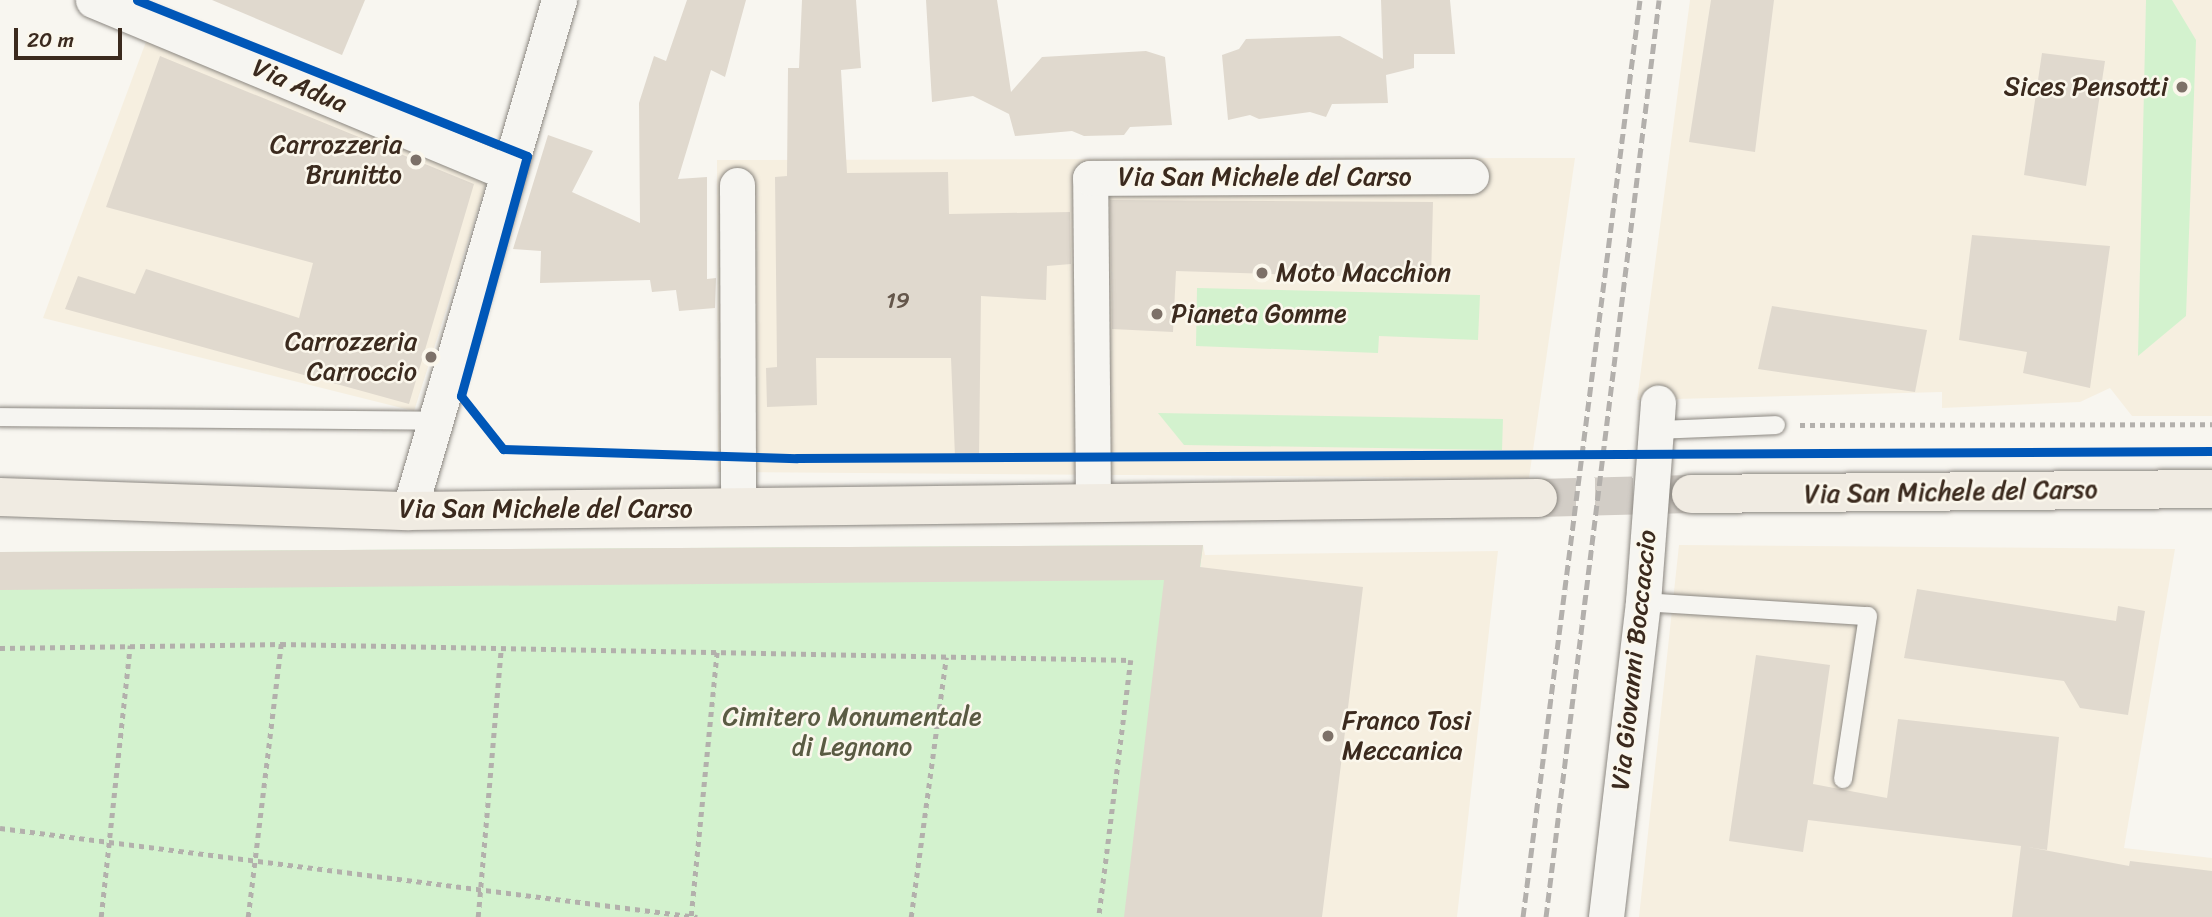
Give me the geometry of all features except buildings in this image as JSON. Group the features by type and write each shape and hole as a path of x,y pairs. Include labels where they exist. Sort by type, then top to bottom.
{"main road":[{"name":"Via San Michele del Carso","path":"1690,494 2212,489"},
{"name":"Via San Michele del Carso","path":"0,497 409,511 1538,498"}],"street":[{"name":"Via Adua","path":"93,0 506,172"},
{"path":"409,511 506,172 559,0"},
{"name":"Via San Michele del Carso","path":"1093,503 1090,178 1471,176"},
{"path":"737,185 738,507"},
{"name":"Via Giovanni Boccaccio","path":"1606,917 1643,601 1658,416"}],"lane":[{"path":"1658,416 1776,425"},
{"path":"0,417 434,421"},
{"path":"1643,601 1868,616 1843,779"}],"path":[{"path":"1776,425 2212,424"},
{"path":"248,917 281,645"},
{"path":"0,648 281,645 1131,660 1099,917"},
{"path":"101,917 130,646"},
{"path":"478,917 501,648"},
{"path":"691,917 717,652"},
{"path":"911,917 946,657"},
{"path":"0,828 698,917"}],"shaded area":[{"path":"1690,0 2212,0 2212,416 2132,416 2110,388 2080,402 1942,408 1942,392 1637,400"},
{"path":"147,39 487,181 414,411 43,318"},
{"path":"1575,158 1529,478 718,472 717,160"},
{"name":"Franco Tosi Meccanica","path":"1203,545 1205,555 1498,551 1457,917 1157,917"},
{"path":"1679,545 2175,549 2124,848 2212,858 2212,917 1639,917"}],"green space":[{"path":"2146,0 2172,0 2196,40 2186,316 2138,356"},
{"path":"1197,288 1480,295 1478,340 1379,336 1378,353 1196,346"},
{"path":"1158,413 1503,419 1502,450 1184,445"},
{"name":"Cimitero Monumentale di Legnano","path":"1203,545 1157,917 0,917 0,552"}],"tunnel":[{"path":"1538,498 1691,494"}],"railway":[{"path":"1523,917 1640,0"},
{"path":"1546,917 1659,0"}],"cycle path":[{"path":"137,0 527,156 461,396 503,449 797,458 2212,451"}],"place":[{"name":"Sices Pensotti","path":"2182,87"},
{"name":"Carrozzeria Brunitto","path":"416,160"},
{"name":"Moto Macchion","path":"1262,273"},
{"name":"Pianeta Gomme","path":"1157,314"},
{"name":"Carrozzeria Carroccio","path":"431,357"},
{"name":"Franco Tosi Meccanica","path":"1328,736"}]}
